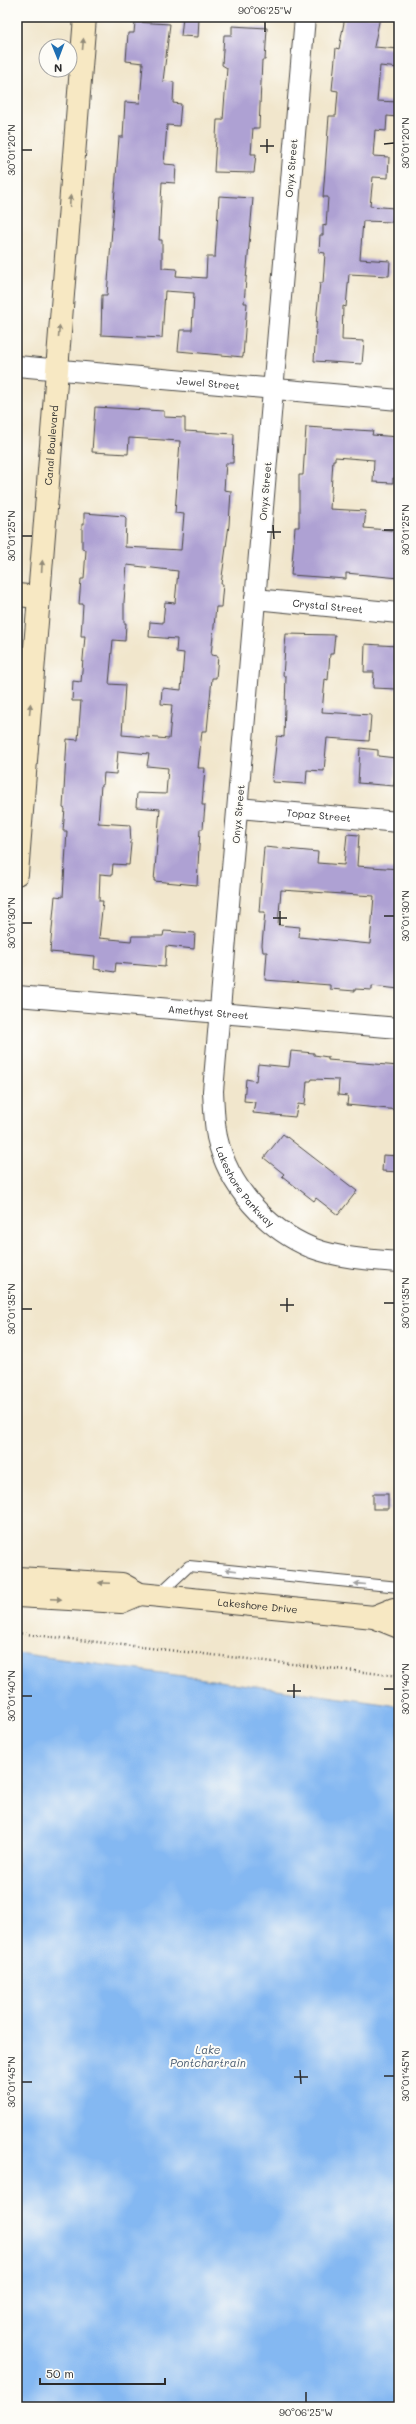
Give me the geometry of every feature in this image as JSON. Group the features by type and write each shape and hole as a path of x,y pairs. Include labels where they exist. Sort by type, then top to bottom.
{"street":[{"name":"Canal Boulevard","path":"17,874 85,17"},
{"name":"Onyx Street","path":"220,1013 305,17"},
{"name":"Jewel Street","path":"17,366 399,400"},
{"path":"17,595 39,597"},
{"name":"Crystal Street","path":"255,599 399,613"},
{"name":"Topaz Street","path":"238,808 399,822"},
{"name":"Amethyst Street","path":"17,996 399,1028"},
{"name":"Lakeshore Parkway","path":"220,1013 213,1091 214,1121 223,1156 239,1187 251,1204 273,1225 288,1236 313,1248 352,1257 399,1262"},
{"name":"Lakeshore Drive","path":"17,1578 122,1584 149,1594 374,1617 399,1627"},
{"name":"Lakeshore Drive","path":"17,1596 121,1602 149,1594"},
{"name":"Lakeshore Drive","path":"374,1617 394,1609 399,1609"}],"lane":[{"path":"149,1594 189,1566 399,1587"}],"path":[{"path":"17,1633 399,1676"}],"water":[{"name":"Lake Pontchartrain","path":"17,1653 399,1706 399,2407 17,2407"}],"building":[{"path":"183,17 199,18 198,37 181,36"},
{"path":"345,17 380,17 374,47 399,49 399,68 380,66 377,101 398,102 397,117 387,116 386,131 375,130 373,156 389,157 388,178 373,177 370,206 394,208 393,222 363,221 360,259 390,261 389,276 349,274 346,307 343,306 342,340 364,341 362,364 314,361 317,312 320,283 323,283 325,253 319,252 320,235 323,235 323,225 326,226 328,197 323,197 329,116 336,116 338,91 332,90 336,48 339,49"},
{"path":"135,22 170,24 163,81 174,82 173,103 181,104 179,126 167,125 164,164 176,165 175,183 162,182 159,240 162,240 162,268 177,269 176,276 206,278 207,257 215,257 219,196 253,198 244,303 247,303 243,357 178,351 180,330 192,330 194,293 165,291 162,338 101,335 102,295 107,295 119,137 123,137 125,102 140,103 143,63 126,61 128,33 134,33"},
{"path":"232,26 267,28 265,60 262,60 259,128 253,128 251,154 256,154 254,173 214,172 217,120 223,120 227,68 222,65 224,35 232,35"},
{"path":"95,407 164,411 164,417 185,418 185,431 234,434 233,463 226,463 224,490 231,491 229,525 221,584 223,584 221,607 216,607 211,655 218,656 216,678 212,678 207,731 202,731 198,768 205,768 202,805 205,805 203,829 200,829 197,885 154,881 160,809 136,807 137,793 166,794 168,768 147,766 149,754 118,751 116,774 104,773 103,785 101,785 98,823 130,825 131,844 129,865 113,864 112,875 100,874 99,901 103,901 99,938 131,941 132,936 163,936 164,931 195,933 194,949 166,946 165,967 116,963 115,972 94,969 95,956 50,952 55,896 63,897 67,831 63,831 65,809 63,808 67,739 78,740 81,701 72,701 73,681 81,682 85,636 81,636 83,604 79,604 81,579 84,579 86,550 82,549 82,524 84,524 84,513 124,516 126,518 125,547 181,550 184,514 175,513 180,441 129,438 128,454 92,452","holes":["127,565 178,571 175,603 165,602 163,623 150,622 149,637 177,639 176,652 184,653 181,690 162,688 161,704 172,705 169,739 122,735 125,685 109,684 113,640 125,641 126,623 124,623 124,602"]},
{"path":"306,427 373,431 372,435 399,437 399,475 398,479 393,478 393,483 373,482 374,460 335,457 335,460 333,460 330,509 366,511 364,528 399,531 399,578 346,573 346,579 291,575 295,527 299,527 299,475 303,475"},
{"path":"286,634 335,635 333,654 330,654 328,680 325,679 322,712 371,715 369,741 327,738 324,771 307,770 306,784 272,782 277,736 284,737 286,676 283,676"},
{"path":"365,644 397,646 397,689 373,688 374,672 364,672"},
{"path":"360,748 378,750 378,756 396,758 394,786 358,783"},
{"path":"347,834 359,835 357,866 399,869 399,989 372,986 372,990 355,989 355,991 330,989 330,985 265,980 267,952 263,952 262,945 265,912 259,912 264,847 318,852 317,863 344,865","holes":["281,890 374,896 370,944 299,937 300,927 278,925"]},
{"path":"291,1051 314,1053 314,1055 328,1057 328,1060 399,1066 399,1110 347,1105 348,1096 338,1095 339,1080 312,1079 311,1081 307,1081 305,1105 298,1104 295,1117 253,1113 255,1102 244,1101 246,1079 256,1081 258,1064 289,1067"},
{"path":"283,1134 357,1191 338,1215 316,1198 314,1201 282,1176 284,1174 264,1158"},
{"path":"383,1155 399,1156 399,1172 382,1171"},
{"path":"373,1494 388,1494 388,1509 373,1509"}]}
